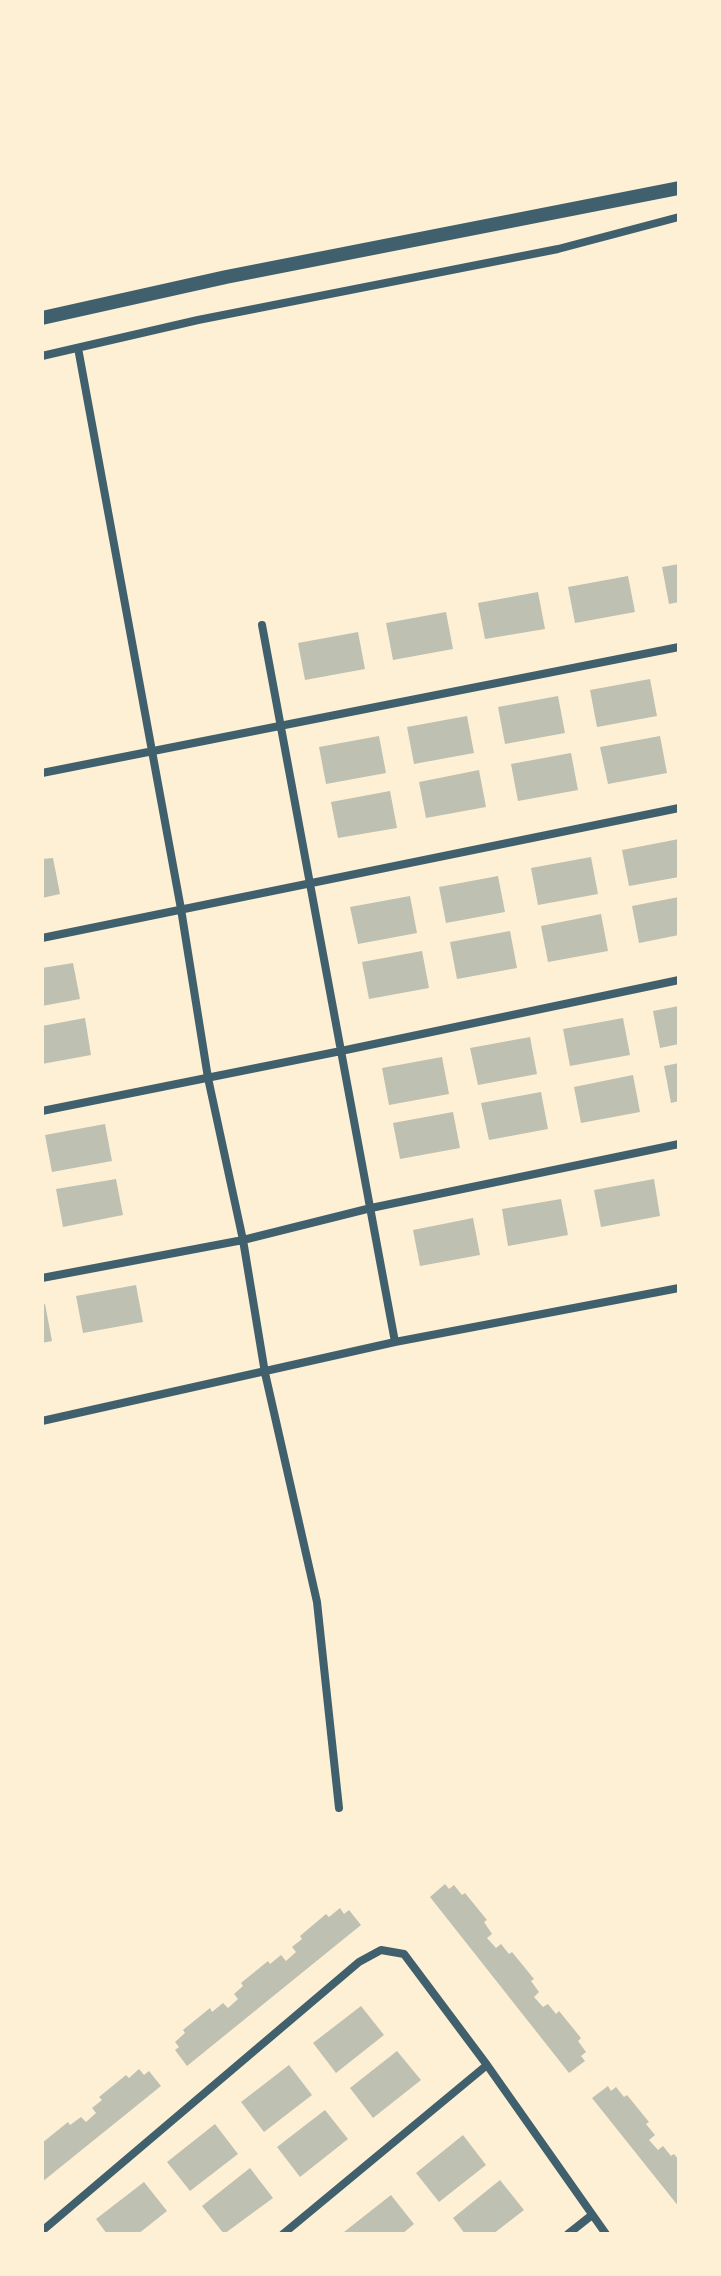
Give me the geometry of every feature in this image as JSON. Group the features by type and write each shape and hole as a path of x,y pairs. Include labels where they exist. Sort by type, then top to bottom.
{"street":[{"path":"42,318 226,277 679,188"},
{"path":"42,356 198,320 558,249 679,217"},
{"path":"78,348 181,909 208,1078 243,1240 265,1373 317,1602 339,1808"},
{"path":"262,625 395,1342"},
{"path":"42,773 679,647"},
{"path":"42,938 679,808"},
{"path":"42,1111 679,980"},
{"path":"42,1278 243,1240 371,1208 679,1144"},
{"path":"42,1421 395,1342 679,1288"},
{"path":"42,2231 359,1962 381,1950 404,1954 606,2234"},
{"path":"283,2234 487,2065"},
{"path":"568,2234 592,2215"}],"building":[{"path":"679,564 679,602 669,604 662,567"},
{"path":"628,576 635,612 575,623 568,587"},
{"path":"538,592 545,629 485,639 478,603"},
{"path":"446,612 453,649 393,660 386,623"},
{"path":"358,632 365,669 305,680 298,643"},
{"path":"650,679 657,716 597,727 590,690"},
{"path":"558,696 565,733 505,744 498,707"},
{"path":"467,716 474,753 414,764 407,727"},
{"path":"379,736 386,773 326,784 319,747"},
{"path":"660,736 667,773 608,784 600,747"},
{"path":"571,753 578,790 518,801 511,764"},
{"path":"479,770 486,807 426,818 419,782"},
{"path":"390,791 397,828 338,838 331,802"},
{"path":"679,839 679,877 629,886 622,850"},
{"path":"591,857 598,894 538,905 531,868"},
{"path":"53,858 60,894 42,898 42,859"},
{"path":"498,876 505,912 446,923 439,887"},
{"path":"410,896 417,933 358,944 350,907"},
{"path":"679,897 679,935 639,943 632,906"},
{"path":"601,914 608,951 548,962 541,926"},
{"path":"510,931 517,968 457,979 450,942"},
{"path":"422,951 429,988 369,999 362,962"},
{"path":"73,963 80,999 42,1006 42,968"},
{"path":"679,1006 679,1044 660,1048 653,1011"},
{"path":"85,1018 91,1055 42,1064 42,1026"},
{"path":"623,1018 630,1055 570,1066 563,1029"},
{"path":"530,1037 537,1074 478,1085 470,1048"},
{"path":"442,1057 449,1094 389,1105 382,1068"},
{"path":"679,1063 679,1101 671,1103 664,1066"},
{"path":"633,1075 640,1112 581,1123 574,1087"},
{"path":"541,1092 548,1129 489,1140 481,1103"},
{"path":"453,1112 460,1148 400,1159 393,1123"},
{"path":"105,1124 112,1161 52,1172 45,1135"},
{"path":"116,1179 123,1215 63,1227 56,1189"},
{"path":"654,1179 660,1216 601,1227 594,1190"},
{"path":"561,1199 568,1235 508,1246 502,1209"},
{"path":"473,1218 480,1255 420,1266 413,1230"},
{"path":"136,1285 143,1322 83,1333 76,1296"},
{"path":"45,1304 52,1341 42,1343 42,1305"},
{"path":"445,1884 449,1889 454,1885 462,1895 465,1893 487,1920 484,1922 492,1934 487,1938 496,1948 501,1944 509,1954 512,1952 534,1979 531,1981 539,1992 534,1997 543,2007 548,2004 556,2014 559,2011 581,2038 578,2041 586,2052 581,2056 585,2061 569,2073 430,1897"},
{"path":"340,1908 344,1914 349,1910 361,1925 187,2066 175,2050 179,2047 175,2042 185,2033 183,2030 210,2008 212,2012 223,2003 228,2008 238,1999 234,1994 243,1986 241,1983 268,1961 270,1964 281,1955 286,1961 296,1952 292,1947 302,1939 300,1936 326,1914 329,1917"},
{"path":"361,2006 384,2035 336,2073 313,2043"},
{"path":"397,2051 421,2080 373,2118 350,2088"},
{"path":"289,2065 312,2095 264,2132 241,2102"},
{"path":"139,2069 144,2075 149,2071 161,2086 42,2182 42,2143 68,2122 70,2125 81,2117 86,2122 96,2113 92,2108 102,2100 99,2097 126,2075 129,2078"},
{"path":"608,2086 611,2091 616,2087 624,2097 627,2095 649,2122 646,2124 655,2135 649,2140 658,2150 663,2146 679,2160 679,2207 592,2098"},
{"path":"325,2110 348,2139 300,2177 277,2147"},
{"path":"215,2124 238,2154 190,2191 167,2162"},
{"path":"463,2135 486,2165 439,2202 416,2173"},
{"path":"250,2168 273,2198 224,2234 202,2206"},
{"path":"500,2180 524,2210 493,2234 465,2234 453,2218"},
{"path":"144,2182 167,2211 138,2234 107,2234 96,2219"},
{"path":"391,2195 414,2224 402,2234 345,2234 344,2232"}]}
